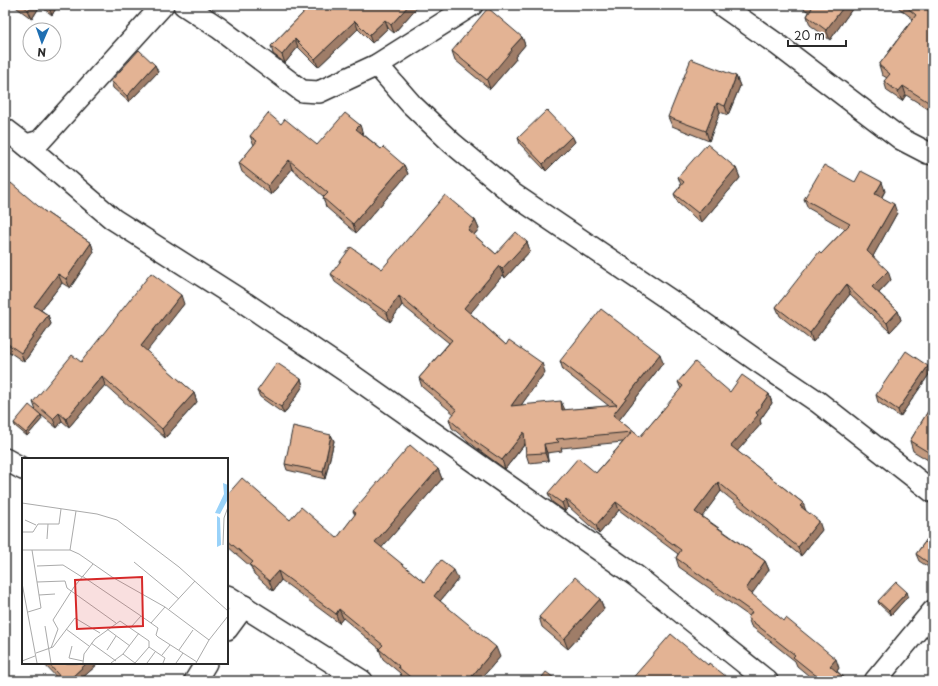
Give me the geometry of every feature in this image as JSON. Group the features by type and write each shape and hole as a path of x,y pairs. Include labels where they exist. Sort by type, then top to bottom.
{"street":[{"path":"26,145 40,141 163,5"},
{"path":"184,5 218,28 302,91 319,92 377,65 472,5"},
{"path":"721,5 778,45 901,139 928,153 933,154"},
{"path":"377,65 411,104 446,138 513,194 818,402 933,492"},
{"path":"5,129 113,219 245,303 359,380 636,576 767,681"},
{"path":"5,459 22,468"},
{"path":"228,625 235,601 362,681"},
{"path":"875,681 933,610"},
{"path":"195,681 205,664"}],"building":[{"path":"22,5 32,5 28,10"},
{"path":"311,5 409,5 391,25 385,20 369,35 355,21 315,59 295,39 282,55 271,46"},
{"path":"808,5 845,5 826,30 807,16 812,8"},
{"path":"904,5 933,5 933,105 903,86 898,92 884,81 890,74 879,65 916,15"},
{"path":"488,8 522,37 487,80 452,51"},
{"path":"139,50 155,65 127,96 111,81"},
{"path":"691,59 736,76 725,106 717,103 706,131 668,117"},
{"path":"547,110 572,136 543,164 518,138"},
{"path":"268,113 281,124 285,119 317,145 345,113 360,125 356,129 381,149 383,147 404,165 353,224 323,198 328,193 289,160 268,186 239,163 257,141 250,136"},
{"path":"707,144 736,168 698,213 674,194 684,182 678,177"},
{"path":"824,165 855,182 861,171 882,182 875,194 894,204 867,251 888,271 872,287 898,311 887,323 846,285 810,333 776,307 819,252 821,254 850,224 804,199"},
{"path":"11,183 44,211 91,243 66,279 58,274 34,306 48,315 21,353 5,342 5,190"},
{"path":"445,195 475,220 468,230 496,254 516,232 527,242 502,269 499,266 464,308 506,345 509,340 542,363 511,406 561,401 562,410 617,405 560,361 601,309 660,354 613,415 640,437 683,386 678,382 695,362 730,392 742,375 769,394 756,413 758,415 731,446 803,503 800,506 819,521 798,547 718,482 695,512 765,561 746,589 784,621 786,618 836,659 830,666 848,681 823,681 793,657 795,655 748,618 752,612 676,558 681,550 616,502 596,525 566,499 562,503 548,493 578,458 596,473 632,432 556,439 559,442 544,444 545,453 526,454 524,432 502,460 476,442 449,419 457,410 419,378 452,340 399,296 387,313 331,274 351,247 382,269"},
{"path":"151,273 181,295 141,346 194,393 162,429 102,376 66,419 59,413 53,419 33,402 72,355 81,362"},
{"path":"906,351 928,366 898,410 876,395"},
{"path":"277,363 301,379 281,407 257,391"},
{"path":"933,403 933,455 910,441"},
{"path":"29,405 41,415 26,433 14,423"},
{"path":"293,426 331,435 323,472 285,464"},
{"path":"410,445 438,469 375,542 424,582 441,560 454,570 434,596 496,647 468,681 415,681 379,649 383,645 339,609 336,614 278,571 269,581 250,565 253,562 228,541 228,494 242,478 290,520 301,507 337,538 356,513 353,511"},
{"path":"933,531 933,566 916,554"},
{"path":"575,577 600,599 564,639 539,617"},
{"path":"896,582 907,592 889,611 878,601"},
{"path":"671,634 708,665 709,663 732,681 630,681"},
{"path":"49,664 86,664 72,677 76,681 60,681 62,679"},
{"path":"546,672 558,681 539,681"}]}
